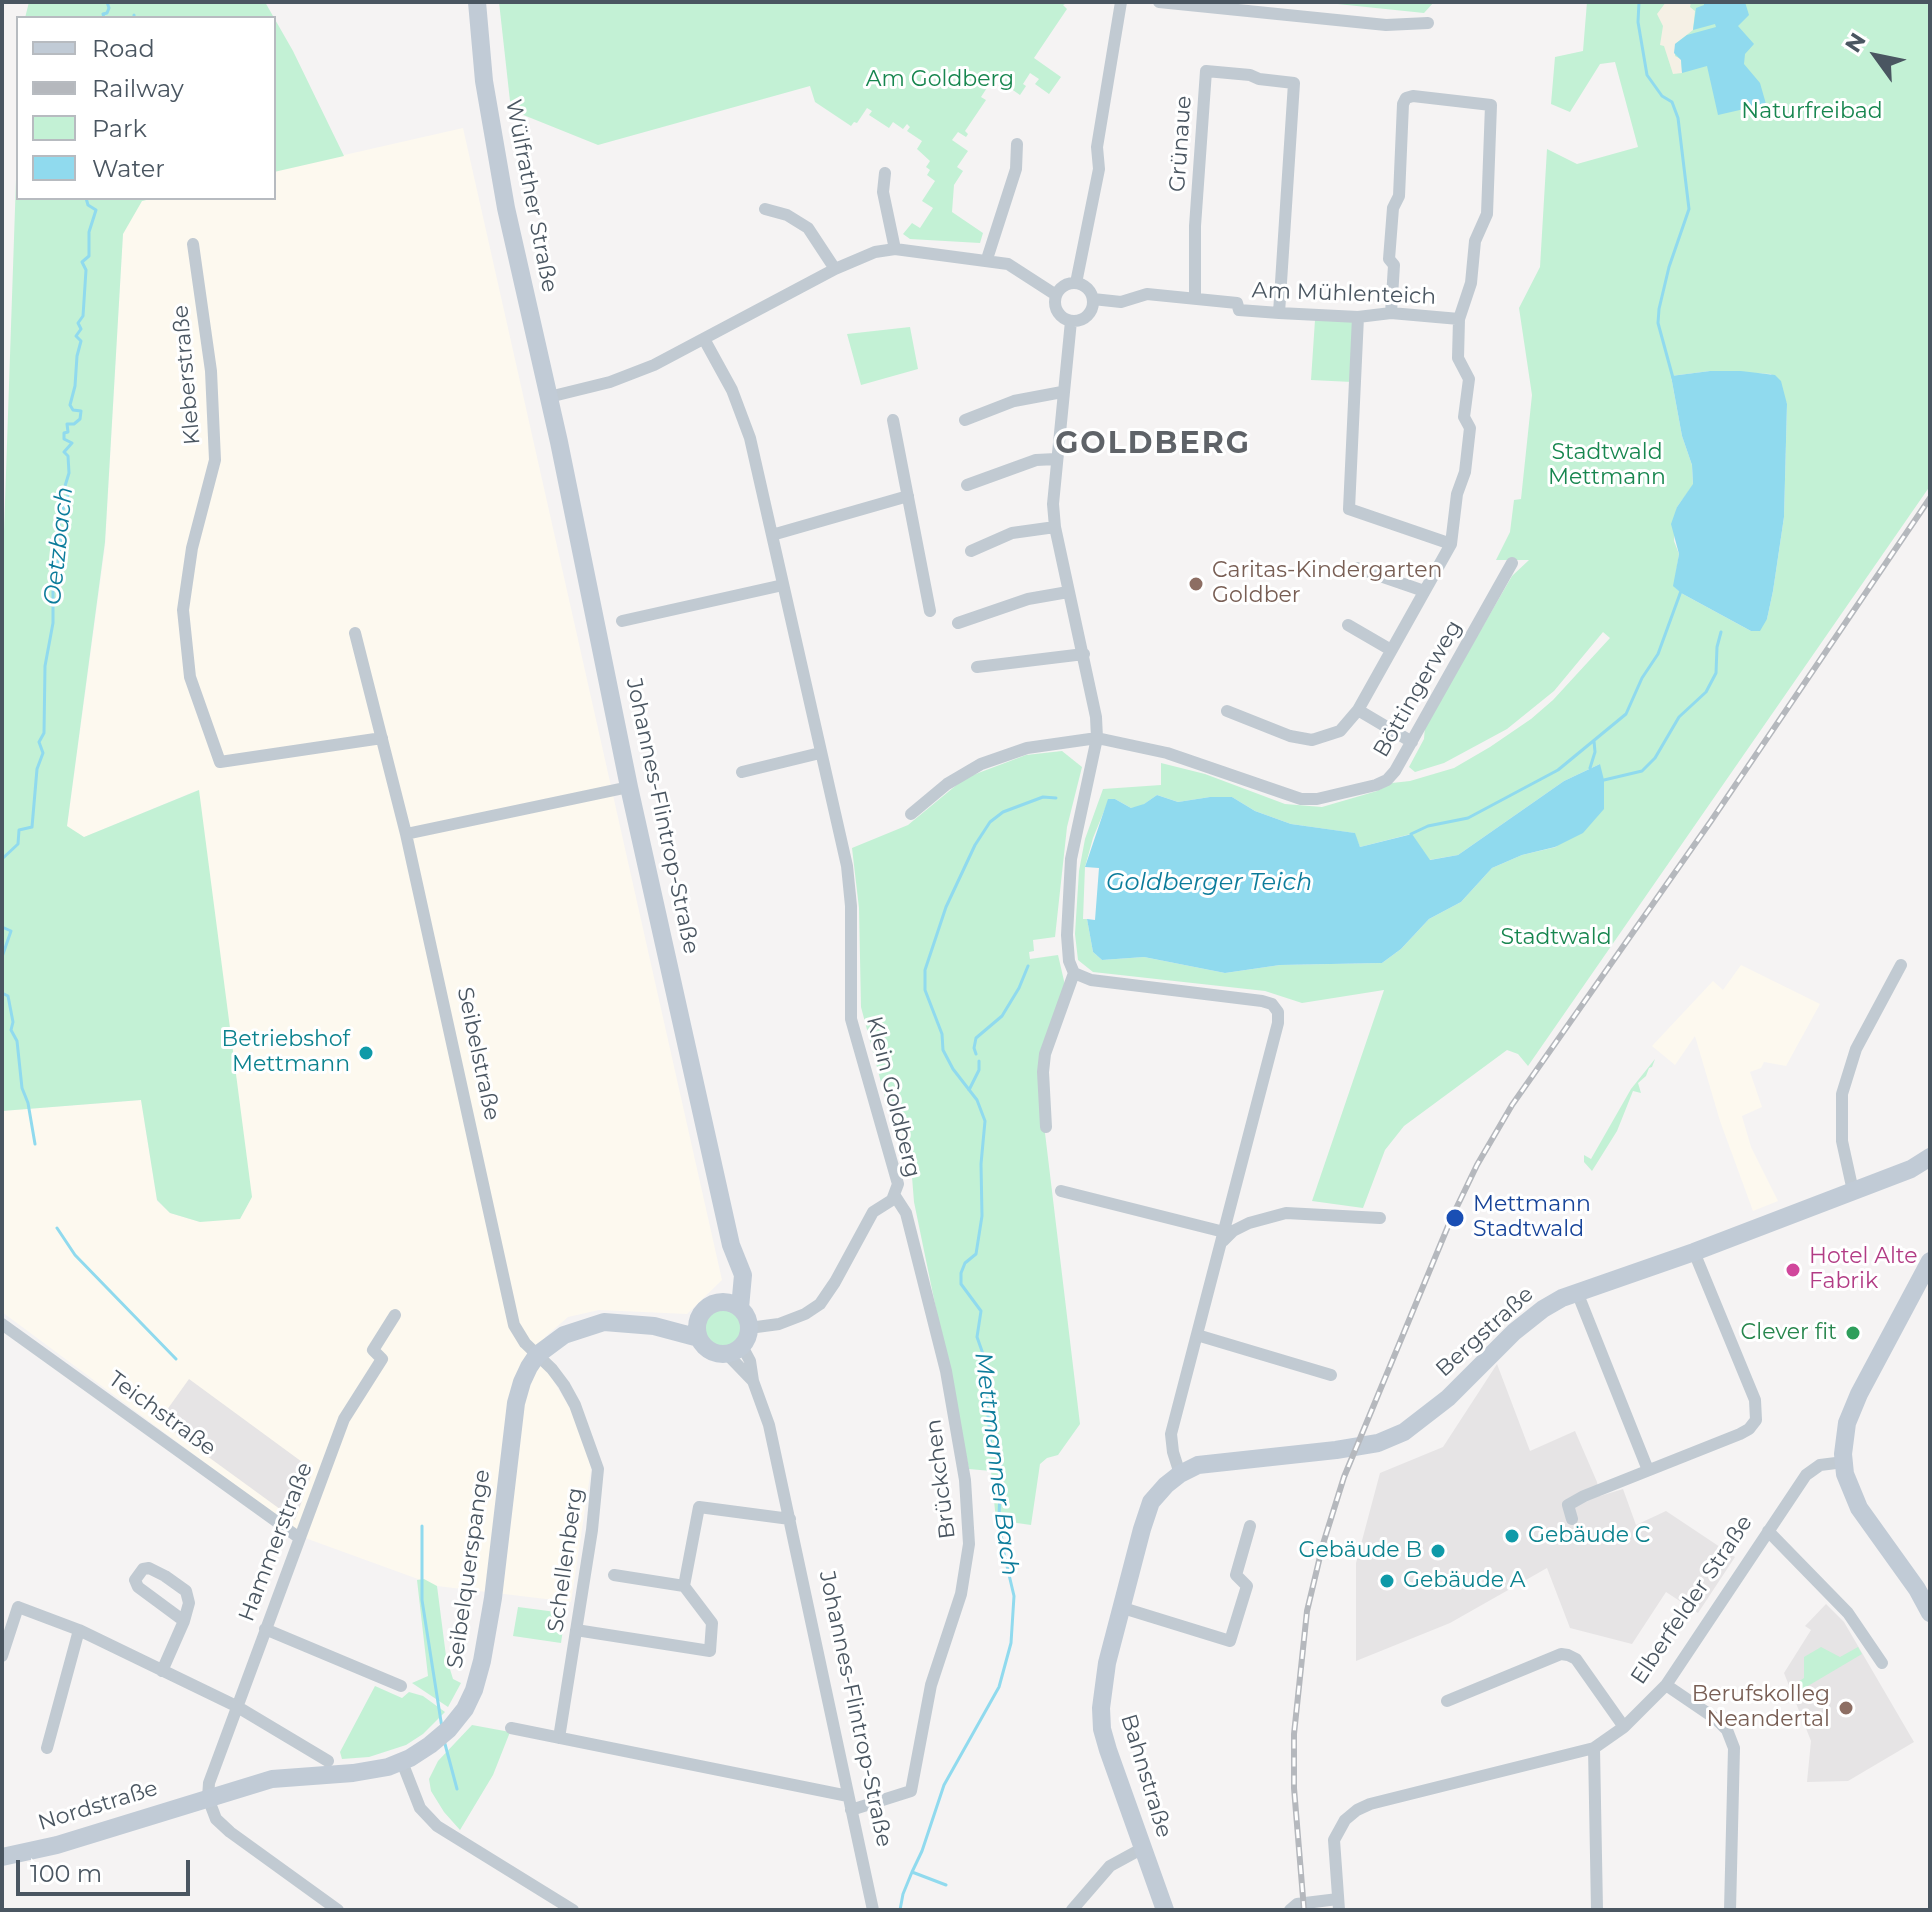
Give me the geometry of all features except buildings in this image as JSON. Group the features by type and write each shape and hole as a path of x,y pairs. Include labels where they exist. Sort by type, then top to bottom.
{"main road":[{"name":"Wülfrather Straße","path":"477,2 493,138 549,397"},
{"name":"Johannes-Flintrop-Straße","path":"549,397 629,787 731,1245 743,1275 732,1305 747,1317 749,1328"},
{"name":"Bergstraße","path":"1180,1474 1198,1465 1378,1443 1404,1432 1448,1398 1514,1332 1543,1309 1577,1292 1694,1252 1911,1169 1930,1157"},
{"name":"Bergstraße","path":"1911,1169 1930,1170"},
{"path":"1930,1261 1852,1410 1845,1434 1844,1462 1848,1483 1859,1508 1917,1589 1930,1613"},
{"path":"537,1355 564,1335 593,1325 613,1322 698,1330 705,1309 732,1305"},
{"path":"734,1350 749,1328"},
{"name":"Johannes-Flintrop-Straße","path":"698,1330 713,1352 734,1350"},
{"name":"Seibelquerspange","path":"402,1762 430,1745 463,1712 479,1673 493,1598 510,1450 522,1382 537,1355"},
{"name":"Bahnstraße","path":"1165,1910 1102,1729 1102,1686 1151,1502 1180,1474"},
{"name":"Nordstraße","path":"2,1857 57,1845 272,1779 361,1772 402,1762"}],"street":[{"path":"1076,283 1099,169 1097,147 1121,2"},
{"path":"1159,2 1386,25 1428,23"},
{"name":"Grünaue","path":"1195,298 1195,226 1206,71 1250,75 1294,83 1279,313"},
{"path":"1391,313 1394,265 1389,259 1393,208 1399,196 1403,104 1406,98 1413,96 1491,105 1487,214 1475,241 1471,283 1459,319"},
{"path":"987,259 1016,169 1017,144"},
{"path":"885,173 883,192 895,249"},
{"path":"765,209 787,215 808,228 835,269"},
{"name":"Kleberstraße","path":"193,244 211,371 215,460 192,548 183,610 190,677 220,762 382,738"},
{"path":"549,397 610,382 654,365 835,269 875,252 895,249 987,259 1008,264 1056,295"},
{"path":"1076,283 1087,288 1093,305 1086,317 1071,321 1058,313 1054,301 1064,285 1076,283"},
{"name":"Am Mühlenteich","path":"1093,299 1121,302 1147,294 1237,303 1239,310 1358,317 1391,313 1459,319 1458,358 1469,379 1464,417 1470,428 1451,544 1358,710 1340,731 1312,740 1290,736 1227,711"},
{"path":"1358,317 1349,509 1451,544"},
{"path":"1046,1127 1045,1054 1074,973 1069,961 1067,935 1071,859 1097,738 1096,717 1068,592 1053,504 1071,321"},
{"name":"Klein Goldberg","path":"704,339 732,390 750,438 850,891 851,1019 898,1187 895,1196 873,1212 830,1289 815,1308 779,1324 749,1328"},
{"path":"965,420 1014,401 1062,392"},
{"path":"893,420 930,611"},
{"path":"967,485 1036,460 1056,459"},
{"path":"772,535 908,496"},
{"path":"971,551 1012,533 1055,527"},
{"name":"Böttingerweg","path":"1097,738 1167,753 1309,800 1376,785 1387,780 1412,742 1512,563"},
{"path":"1357,568 1424,591"},
{"path":"622,621 783,585"},
{"path":"958,623 1028,599 1068,592"},
{"path":"1348,625 1391,650"},
{"name":"Seibelstraße","path":"355,633 406,834 514,1325 537,1355"},
{"path":"977,667 1084,654"},
{"path":"1358,710 1412,742"},
{"path":"911,814 947,784 997,757 1027,748 1097,738"},
{"path":"742,772 820,753"},
{"path":"406,834 629,787"},
{"path":"1853,1191 1842,1141 1842,1094 1856,1049 1901,965"},
{"path":"1074,973 1091,980 1262,1001 1276,1008 1278,1023 1171,1434 1180,1474"},
{"path":"1061,1191 1222,1238 1266,1217 1286,1213 1380,1218"},
{"name":"Brückchen","path":"851,1810 911,1791 931,1685 965,1575 969,1514 946,1371 906,1213 895,1196"},
{"path":"1572,1519 1568,1505 1740,1434 1756,1420 1755,1400 1694,1252"},
{"path":"1577,1292 1648,1470"},
{"name":"Hammerstraße","path":"208,1798 213,1768 298,1537 344,1419 382,1359 373,1350 395,1315"},
{"name":"Teichstraße","path":"2,1324 298,1537"},
{"path":"1197,1335 1331,1375"},
{"name":"Johannes-Flintrop-Straße","path":"734,1350 753,1381 769,1425 873,1910"},
{"name":"Schellenberg","path":"537,1355 552,1369 575,1405 598,1469 559,1738"},
{"name":"Elberfelder Straße","path":"1290,1910 1297,1904 1338,1904 1334,1840 1338,1828 1357,1810 1594,1748 1624,1727 1666,1685 1806,1475 1820,1465 1844,1462"},
{"path":"684,1586 699,1507 790,1519"},
{"path":"1123,1608 1230,1641 1247,1586 1236,1575 1250,1526"},
{"path":"1768,1531 1848,1613 1882,1663"},
{"path":"162,1671 184,1621 189,1603 186,1591 165,1576 149,1568 143,1569 135,1580 138,1587 184,1621"},
{"path":"576,1630 710,1651 712,1623 684,1586 614,1575"},
{"path":"2,1656 18,1607 79,1630 236,1706 328,1761"},
{"path":"265,1629 401,1686"},
{"path":"47,1748 79,1630"},
{"path":"1447,1701 1561,1654 1568,1655 1576,1659 1624,1727"},
{"path":"1666,1685 1716,1719 1727,1730 1734,1748 1730,1910"},
{"path":"511,1728 848,1796"},
{"path":"1594,1748 1597,1910"},
{"path":"402,1762 420,1808 437,1826 573,1910"},
{"path":"208,1798 216,1819 338,1910"},
{"path":"1072,1910 1110,1866 1143,1848"}],"shaded area":[{"path":"463,128 722,1280 687,1314 599,1310 568,1317 545,1337 538,1355 581,1427 591,1469 571,1602 437,1586 308,1539 2,1312 2,1111 141,1100 157,1201 170,1213 200,1222 198,790 84,837 67,827 105,547 123,234 140,200 276,200 276,171"},
{"path":"1741,965 1820,1004 1786,1066 1764,1062 1761,1068 1750,1072 1762,1107 1742,1116 1751,1147 1778,1201 1753,1211 1720,1121 1695,1036 1675,1065 1652,1046 1713,981 1723,990"},
{"path":"1497,1364 1530,1451 1575,1431 1600,1496 1623,1489 1636,1525 1666,1511 1735,1557 1698,1613 1666,1592 1632,1644 1570,1628 1547,1568 1450,1623 1356,1661 1356,1563 1380,1473 1443,1447"},
{"path":"189,1379 313,1470 295,1520 159,1421"},
{"name":"Berufskolleg Neandertal","path":"1826,1604 1844,1622 1914,1742 1848,1781 1807,1782 1811,1741 1784,1673 1811,1630 1805,1626"}],"green space":[{"path":"29,2 265,2 273,16 26,16"},
{"name":"Am Goldberg","path":"499,2 1069,2 1063,5 1067,9 1034,58 1061,77 1049,94 1035,84 1039,79 1030,73 1020,95 994,77 981,97 986,100 965,131 968,134 966,137 958,132 952,140 968,151 957,167 963,171 954,185 952,212 983,233 980,243 910,239 903,234 912,223 920,228 933,208 922,201 935,181 927,175 930,170 926,167 930,161 917,149 922,141 907,131 910,127 907,124 903,129 893,122 889,128 869,115 872,111 867,108 857,123 851,126 815,102 810,86 598,145 511,110"},
{"path":"1318,2 1434,2 1424,13"},
{"path":"1587,2 1930,2 1930,486 1528,1066 1518,1054 1507,1050 1404,1126 1385,1150 1363,1208 1312,1201 1384,990 1302,1003 1265,991 1093,972 1078,960 1075,934 1079,871 1085,839 1103,789 1161,785 1161,763 1205,774 1285,804 1322,807 1377,791 1392,783 1454,768 1531,719 1553,700 1610,638 1603,632 1554,691 1507,729 1444,763 1415,772 1409,767 1424,739 1425,726 1512,576 1529,560 1496,560 1510,532 1514,500 1521,499 1532,395 1519,308 1540,267 1547,149 1577,164 1638,147 1615,62 1600,64 1570,112 1551,104 1555,57 1583,51","holes":["1710,371 1771,374 1787,404 1784,517 1773,591 1767,619 1751,631 1681,593 1674,586 1679,554 1674,541 1677,507 1693,485 1692,465 1682,436 1671,376","1600,764 1556,847 1522,855 1492,868 1461,902 1429,919 1401,949 1382,963 1280,965 1225,973 1144,957 1102,960 1093,952 1087,919 1083,919 1085,867 1109,799 1131,808 1140,807 1157,795 1178,802 1232,797 1255,811 1291,824 1354,833 1360,847 1411,834 1429,860 1458,855 1564,781"]},
{"path":"276,21 293,51 344,156 276,172"},
{"path":"16,180 16,200 146,200 142,201 123,234 105,542 67,826 84,837 199,790 252,1197 240,1219 200,1222 170,1213 157,1200 141,1100 2,1111 2,590"},
{"path":"1315,320 1356,322 1352,382 1311,380"},
{"path":"910,327 918,369 861,385 847,334"},
{"path":"1062,751 1082,767 1067,827 1055,937 1033,940 1034,951 1029,952 1030,959 1058,955 1065,985 1039,1083 1080,1424 1058,1455 1040,1464 1031,1525 996,1520 991,1471 969,1469 914,1202 911,1164 895,1108 886,1101 861,1007 859,908 852,848 908,825 965,778 1026,755"},
{"path":"1655,1059 1646,1076 1638,1083 1641,1093 1633,1091 1617,1131 1592,1171 1584,1162 1584,1155 1591,1159 1631,1089"},
{"path":"723,1308 737,1314 743,1328 737,1342 723,1348 709,1342 703,1328 709,1314"},
{"path":"424,1579 437,1586 446,1656 453,1679 461,1683 448,1707 412,1683 428,1676 417,1580"},
{"path":"518,1607 565,1616 561,1643 513,1636"},
{"path":"1821,1647 1840,1657 1858,1647 1862,1654 1796,1693 1792,1686 1804,1678 1804,1657"},
{"path":"375,1686 402,1698 409,1692 423,1696 445,1712 423,1734 406,1745 369,1757 342,1759 340,1752"},
{"path":"472,1725 510,1732 493,1775 460,1830 431,1791 429,1779 438,1761"}],"sand":[{"path":"1666,2 1691,2 1690,7 1695,11 1693,30 1675,44 1675,56 1681,59 1682,73 1673,74 1664,46 1660,45 1663,26 1657,14"}],"water":[{"path":"1704,2 1745,2 1749,15 1738,26 1754,44 1745,54 1744,64 1760,83 1766,104 1718,115 1707,66 1682,73 1681,60 1674,53 1675,44 1687,35 1716,27 1715,24 1693,30 1696,8"},
{"path":"1710,371 1775,375 1781,381 1787,404 1784,517 1773,591 1767,619 1760,631 1751,631 1673,586 1679,554 1671,524 1677,507 1693,484 1692,465 1682,436 1671,376"},
{"name":"Goldberger Teich","path":"1600,764 1604,780 1604,809 1583,833 1555,847 1522,855 1492,868 1461,902 1429,919 1401,949 1382,963 1280,965 1225,973 1144,957 1102,960 1093,952 1087,919 1095,920 1099,868 1085,867 1108,799 1115,799 1131,808 1157,795 1178,802 1232,797 1255,811 1291,824 1355,833 1360,847 1412,834 1430,860 1458,855 1564,781"}],"waterway":[{"name":"Oetzbach","path":"104,16 109,8 107,2"},
{"name":"Mettmanner Bach","path":"1639,2 1638,22 1647,75 1662,96 1672,102 1678,118 1689,209 1669,267 1659,309 1658,323 1673,378"},
{"name":"Oetzbach","path":"2,859 18,844 19,830 32,827 37,769 43,753 39,742 44,733 45,666 61,545 59,521 68,495 65,486 69,473 68,456 64,452 72,443 64,439 64,433 68,432 67,424 74,424 80,419 81,411 73,410 70,405 81,341 76,336 81,329 78,323 83,316 86,270 82,262 89,256 89,232 96,210 87,200"},
{"name":"Mettmanner Bach","path":"1411,834 1428,826 1468,818 1558,770 1626,714 1642,678 1658,654 1681,591"},
{"path":"1604,780 1642,771 1655,758 1679,717 1706,692 1716,673 1721,632"},
{"path":"1590,768 1595,752 1594,741"},
{"name":"Mettmanner Bach","path":"946,1885 912,1872 944,1785 999,1687 1011,1643 1014,1596 999,1516 1001,1464 991,1447 985,1385 980,1374 983,1354 977,1337 981,1311 961,1284 965,1263 976,1254 982,1216 981,1164 985,1121 977,1100 953,1069 943,1050 942,1034 925,990 925,970 946,907 975,845 990,822 1003,812 1043,797 1056,798"},
{"name":"Oetzbach","path":"2,927 11,931 2,957"},
{"path":"976,1054 976,1038 1002,1016 1028,966"},
{"path":"2,993 8,996 13,1022 11,1030 17,1041 22,1088 28,1103 35,1144"},
{"path":"969,1090 979,1070 979,1061"},
{"path":"57,1228 75,1255 176,1359"},
{"path":"422,1526 422,1600 442,1728"},
{"path":"445,1744 457,1789"},
{"path":"900,1910 912,1872"}],"railway":[{"path":"1304,1910 1294,1788 1294,1734 1307,1611 1323,1544 1344,1477 1451,1219 1477,1165 1512,1105 1711,821 1930,498"}],"place":[{"name":"Caritas-Kindergarten Goldber","path":"1196,584"},
{"name":"Betriebshof Mettmann","path":"366,1053"},
{"name":"Mettmann Stadtwald","path":"1455,1218"},
{"name":"Hotel Alte Fabrik","path":"1793,1270"},
{"name":"Clever fit","path":"1853,1333"},
{"name":"Gebäude C","path":"1512,1536"},
{"name":"Gebäude B","path":"1438,1551"},
{"name":"Gebäude A","path":"1387,1581"},
{"name":"Berufskolleg Neandertal","path":"1846,1708"}],"district":[{"name":"GOLDBERG","path":"1153,444"}],"park label":[{"name":"Naturfreibad","path":"1812,112"},
{"name":"Stadtwald Mettmann","path":"1607,466"},
{"name":"Stadtwald","path":"1556,938"}]}
